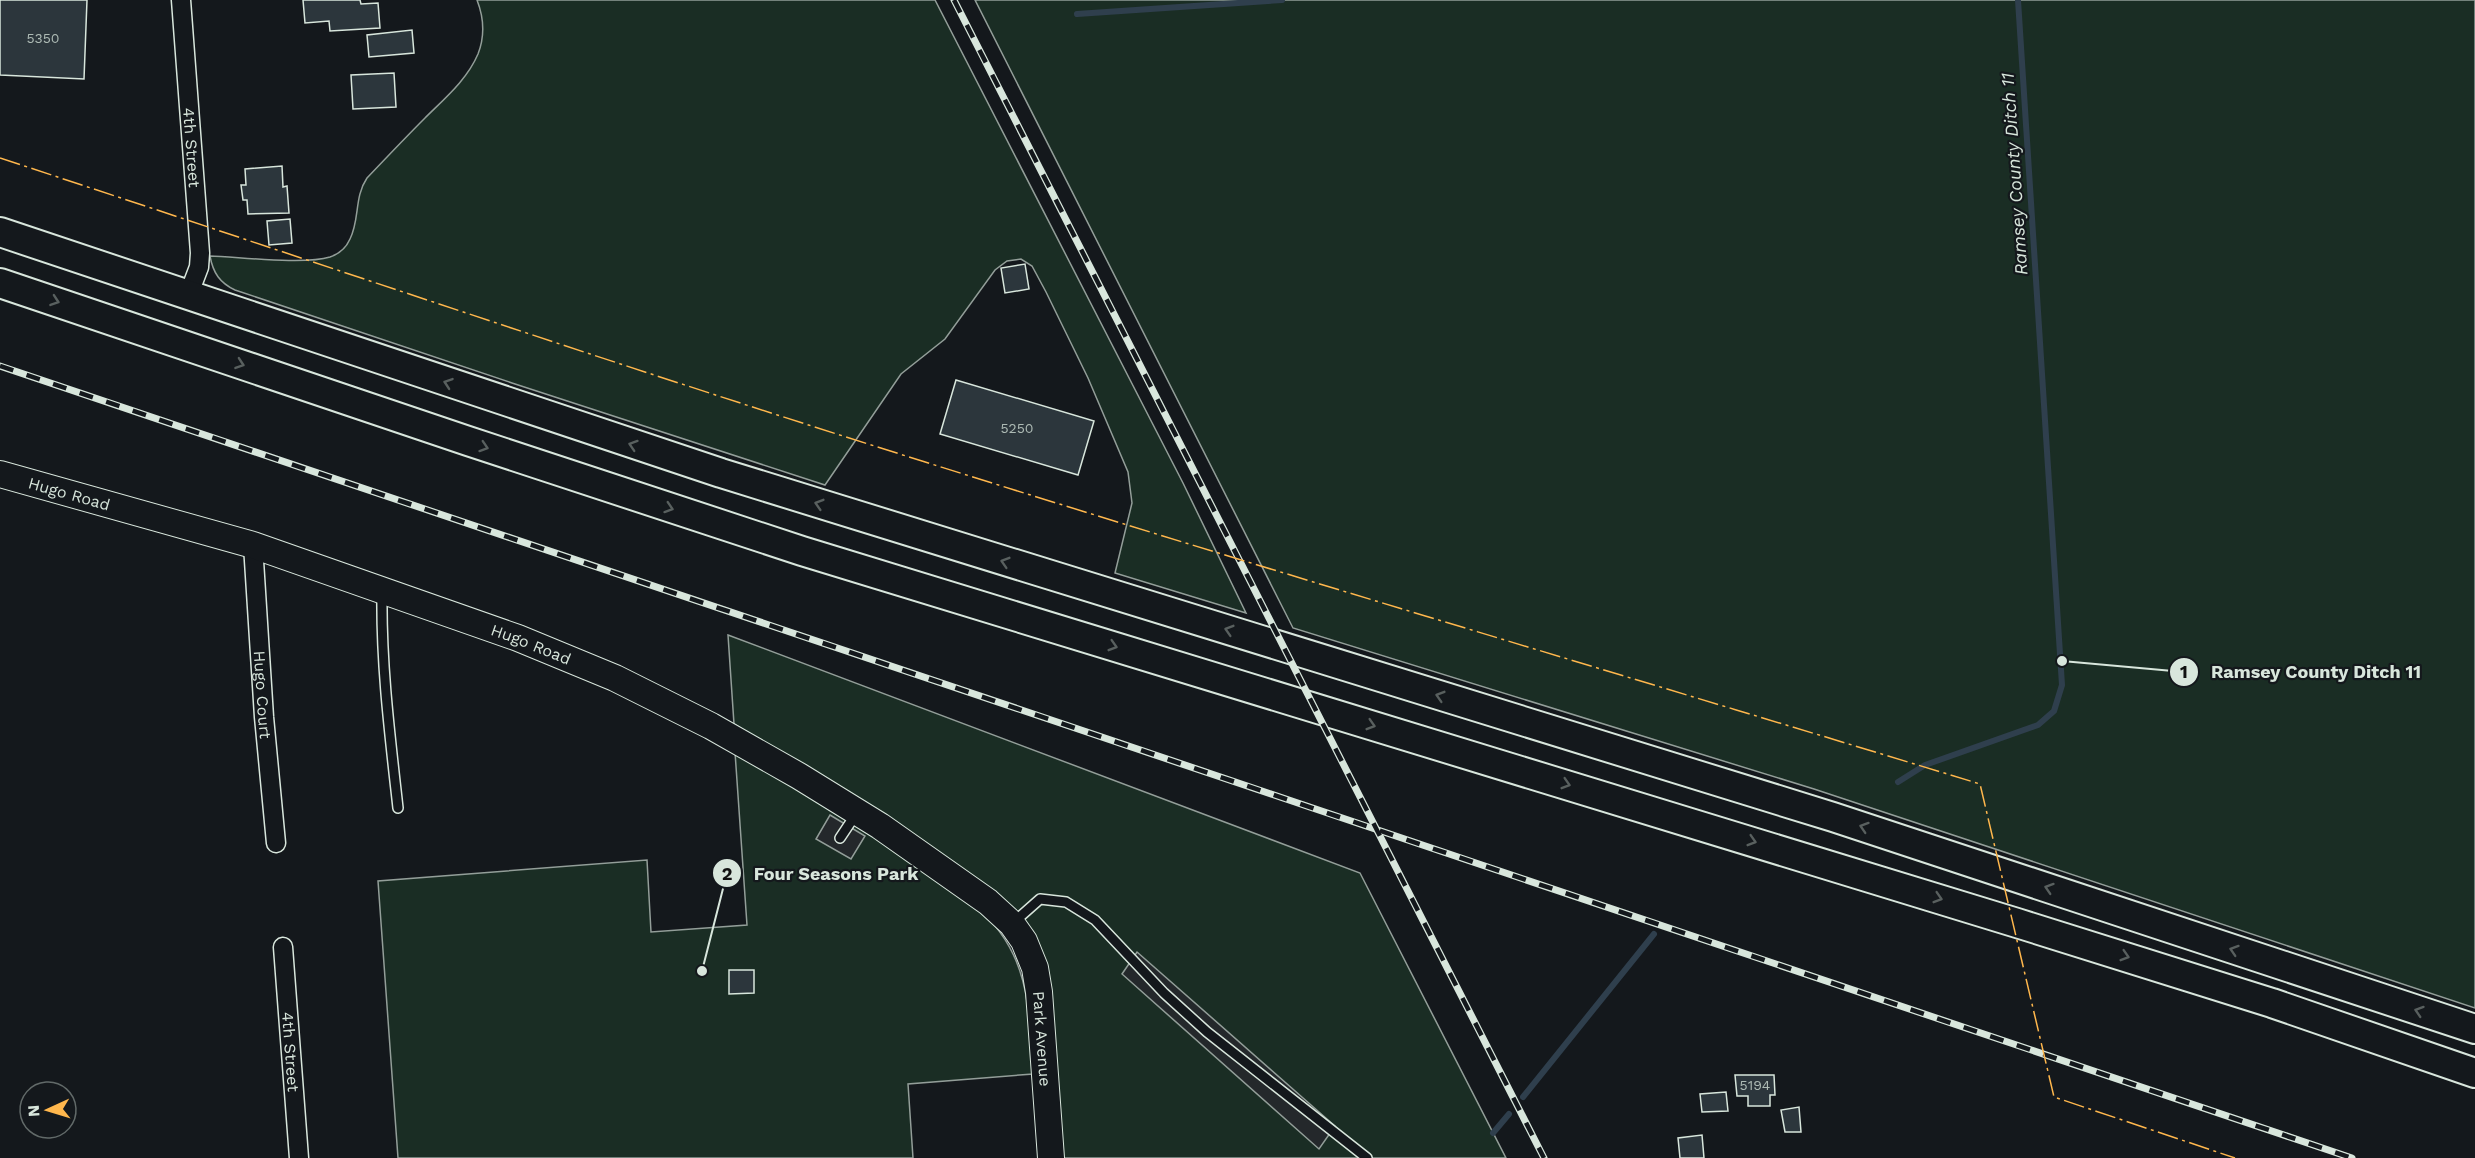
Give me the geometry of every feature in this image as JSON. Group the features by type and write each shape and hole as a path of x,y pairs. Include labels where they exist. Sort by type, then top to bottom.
{"main road":[{"path":"0,232 710,470 1833,817 2475,1029"},
{"path":"0,283 749,534 2017,922 2272,1003 2475,1073"}],"street":[{"name":"4th Street","path":"181,0 200,253 199,267 188,296"},
{"name":"Hugo Road","path":"0,474 253,545 518,638 615,678 711,726 858,812 988,902 1012,924"},
{"name":"Hugo Court","path":"253,545 264,717 276,843"},
{"name":"Park Avenue","path":"1012,924 1024,941 1035,968 1039,992 1051,1158"},
{"name":"4th Street","path":"283,946 299,1158"}],"lane":[{"path":"382,590 381,629 386,698 398,808"},
{"path":"840,838 858,812"},
{"path":"1012,924 1040,899 1066,902 1095,921 1164,993 1207,1032 1367,1158"}],"green space":[{"path":"477,0 935,0 1183,483 1246,613 1115,573 1132,503 1128,472 1088,378 1046,292 1032,266 1021,259 1007,261 995,270 945,339 901,374 825,485 235,290 221,281 213,268 210,256 304,260 330,257 344,248 353,231 360,193 367,178 454,89 468,72 478,54 483,34"},
{"path":"975,0 2475,0 2475,1008 1814,789 1293,628"},
{"path":"728,635 1360,873 1506,1158 1061,1158 1042,955 898,826 734,724"},
{"path":"735,752 938,877 956,889 989,918 1002,935 1019,968 1029,1013 1033,1074 908,1084 913,1158 398,1158 378,881 647,860 651,932 747,925"}],"shaded area":[{"path":"830,815 865,836 851,859 816,839"},
{"path":"1137,952 1335,1126 1319,1149 1122,974"}],"building":[{"path":"0,0 87,0 84,79 0,75"},
{"path":"303,0 360,0 361,4 378,3 380,28 330,31 329,21 305,23"},
{"path":"412,30 414,53 369,57 367,35"},
{"path":"394,73 396,107 353,109 351,75"},
{"path":"282,166 283,187 287,186 289,213 248,214 247,200 243,200 241,185 246,185 245,169"},
{"path":"290,219 292,243 269,245 267,221"},
{"path":"1025,264 1029,289 1005,293 1001,268"},
{"path":"956,380 1094,421 1078,475 940,434"},
{"path":"729,970 754,970 754,993 729,994"},
{"path":"1735,1075 1774,1075 1775,1095 1770,1095 1770,1106 1748,1106 1748,1096 1737,1096"},
{"path":"1726,1092 1728,1111 1702,1112 1700,1094"},
{"path":"1799,1107 1801,1132 1785,1132 1781,1110"},
{"path":"1702,1135 1704,1158 1680,1158 1678,1138"}],"waterway":[{"name":"Ramsey County Ditch 11","path":"1077,14 1282,0"},
{"name":"Ramsey County Ditch 11","path":"1898,782 1925,765 2038,725 2054,711 2062,685 2018,0"},
{"path":"1523,1097 1654,934"},
{"path":"1493,1133 1509,1114"}],"railway":[{"path":"954,0 1544,1158"},
{"path":"0,366 2352,1158"}],"power":[{"path":"0,158 575,349 922,461 1318,584 1980,784 2054,1097 2235,1158"}],"place":[{"name":"Ramsey County Ditch 11","path":"2062,661"},
{"name":"Four Seasons Park","path":"702,971"}]}
